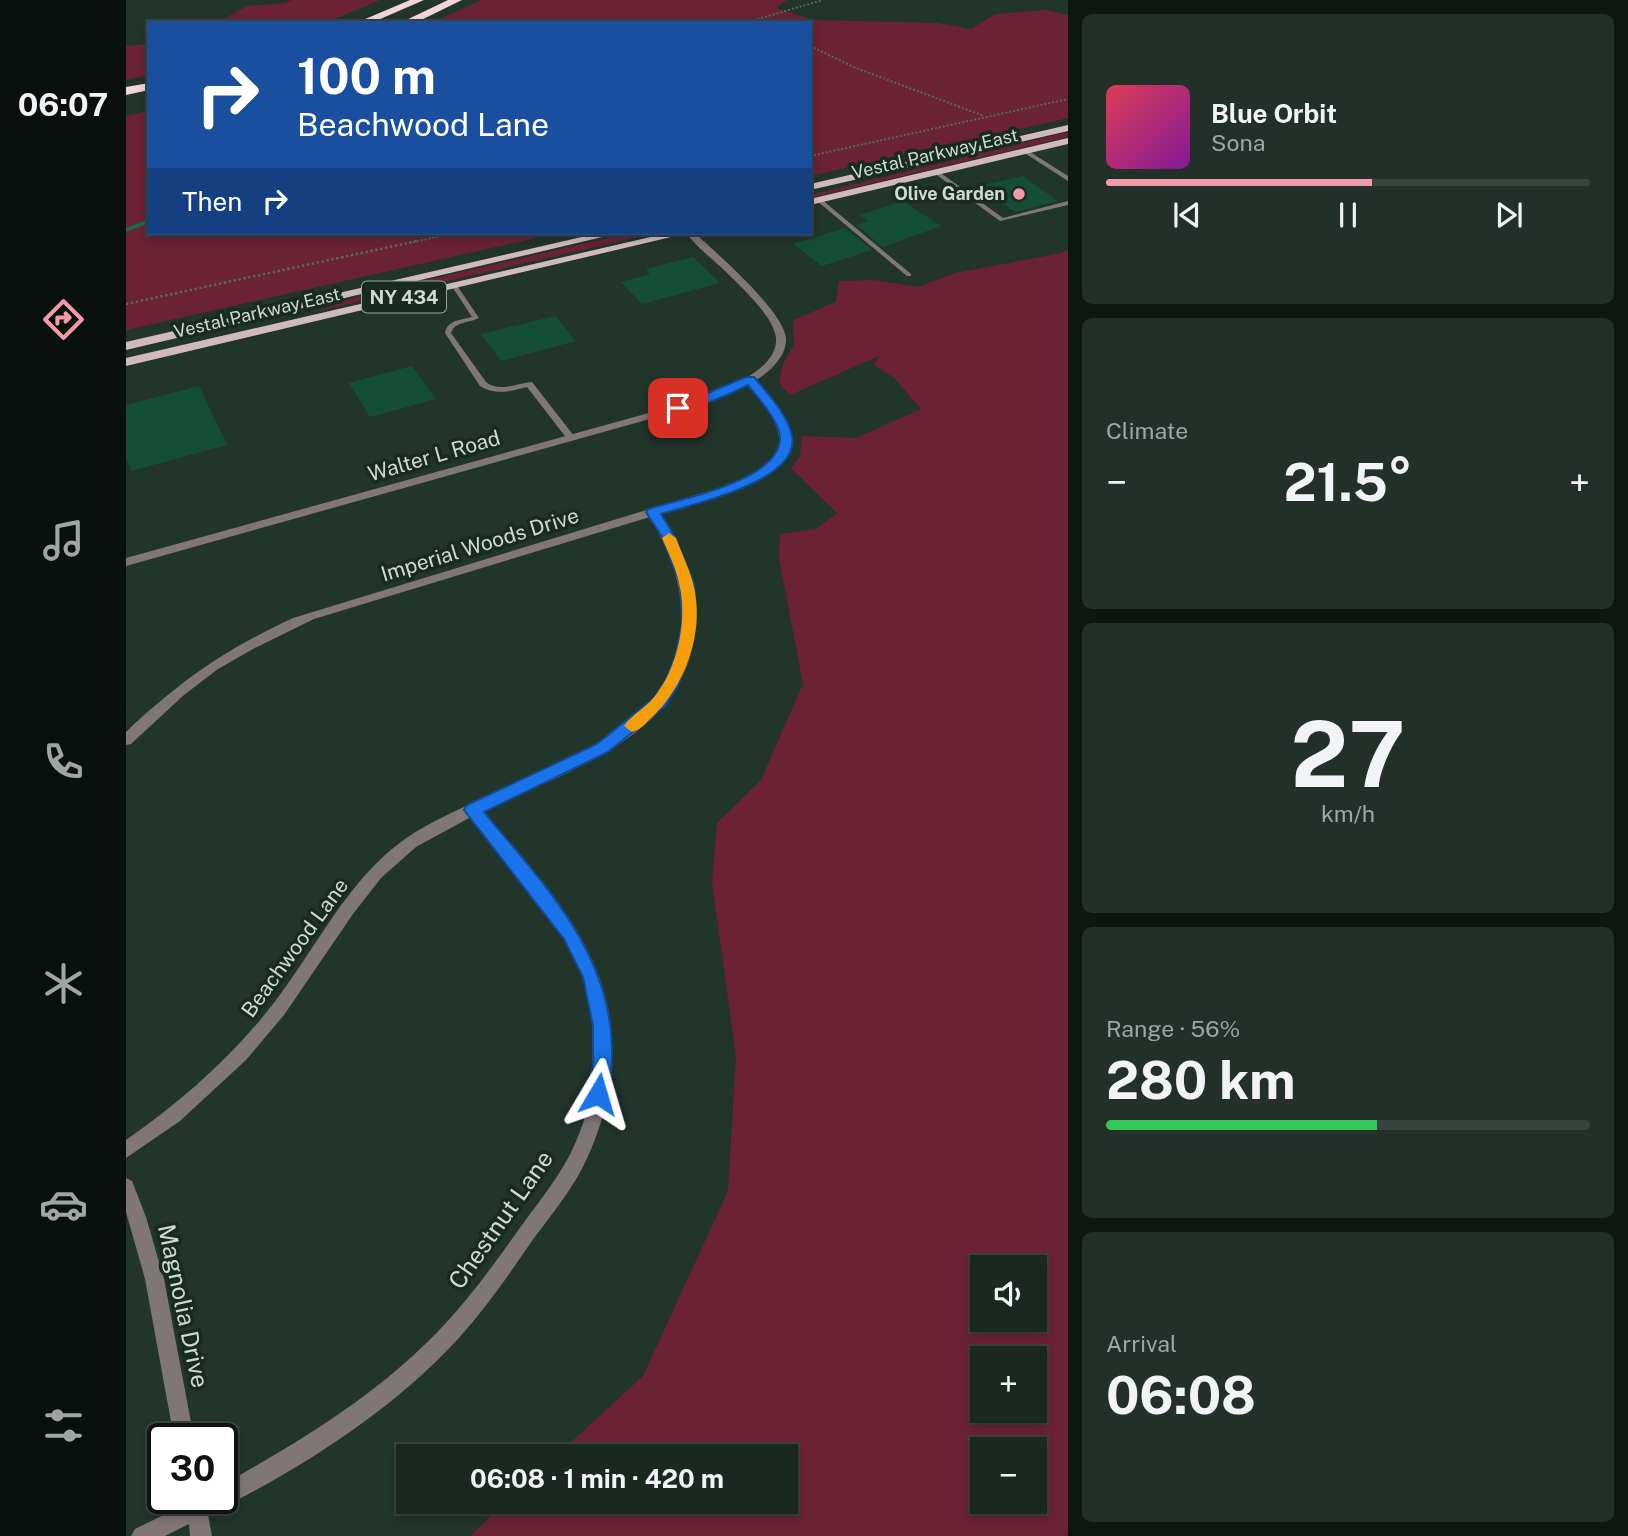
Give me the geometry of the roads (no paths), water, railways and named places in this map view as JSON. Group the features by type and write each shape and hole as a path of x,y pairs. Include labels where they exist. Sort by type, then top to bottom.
{"highway":[{"path":"366,21 419,0"},
{"path":"410,21 457,0"},
{"path":"126,91 147,86"}],"main road":[{"name":"Vestal Parkway East","path":"812,187 1068,128"},
{"name":"Vestal Parkway East","path":"815,201 1068,141"},
{"name":"Vestal Parkway East","path":"126,346 603,235"},
{"name":"Vestal Parkway East","path":"126,362 673,235"}],"street":[{"name":"Walter L Road","path":"126,562 678,408 725,392 750,380 771,363 781,347 778,327 754,297 693,235"},
{"name":"Imperial Woods Drive","path":"126,740 180,691 214,665 310,616 729,489 769,471 785,450 786,433 772,407 750,380"},
{"name":"Beachwood Lane","path":"126,1150 197,1098 270,1023 353,898 390,860 430,831 602,748 659,702 673,682 683,654 689,624 687,584 669,537 653,512"},
{"name":"Chestnut Lane","path":"238,1488 293,1458 348,1420 424,1359 491,1286 571,1171 587,1133 603,1063 602,1026 592,977 570,934 543,896 473,810"},
{"name":"Magnolia Drive","path":"126,1187 136,1212 158,1302 181,1423"},
{"name":"Chestnut Lane","path":"142,1536 179,1514"},
{"path":"198,1514 201,1536"}],"lane":[{"path":"1025,151 1068,178"},
{"path":"936,172 1002,219 1068,203"},
{"path":"815,201 909,275"},
{"path":"454,285 476,318 454,323 448,333 483,384 497,390 529,384 571,438"}],"waterway":[{"path":"126,230 147,222"}],"place":[{"name":"Olive Garden","path":"1019,194"}]}
